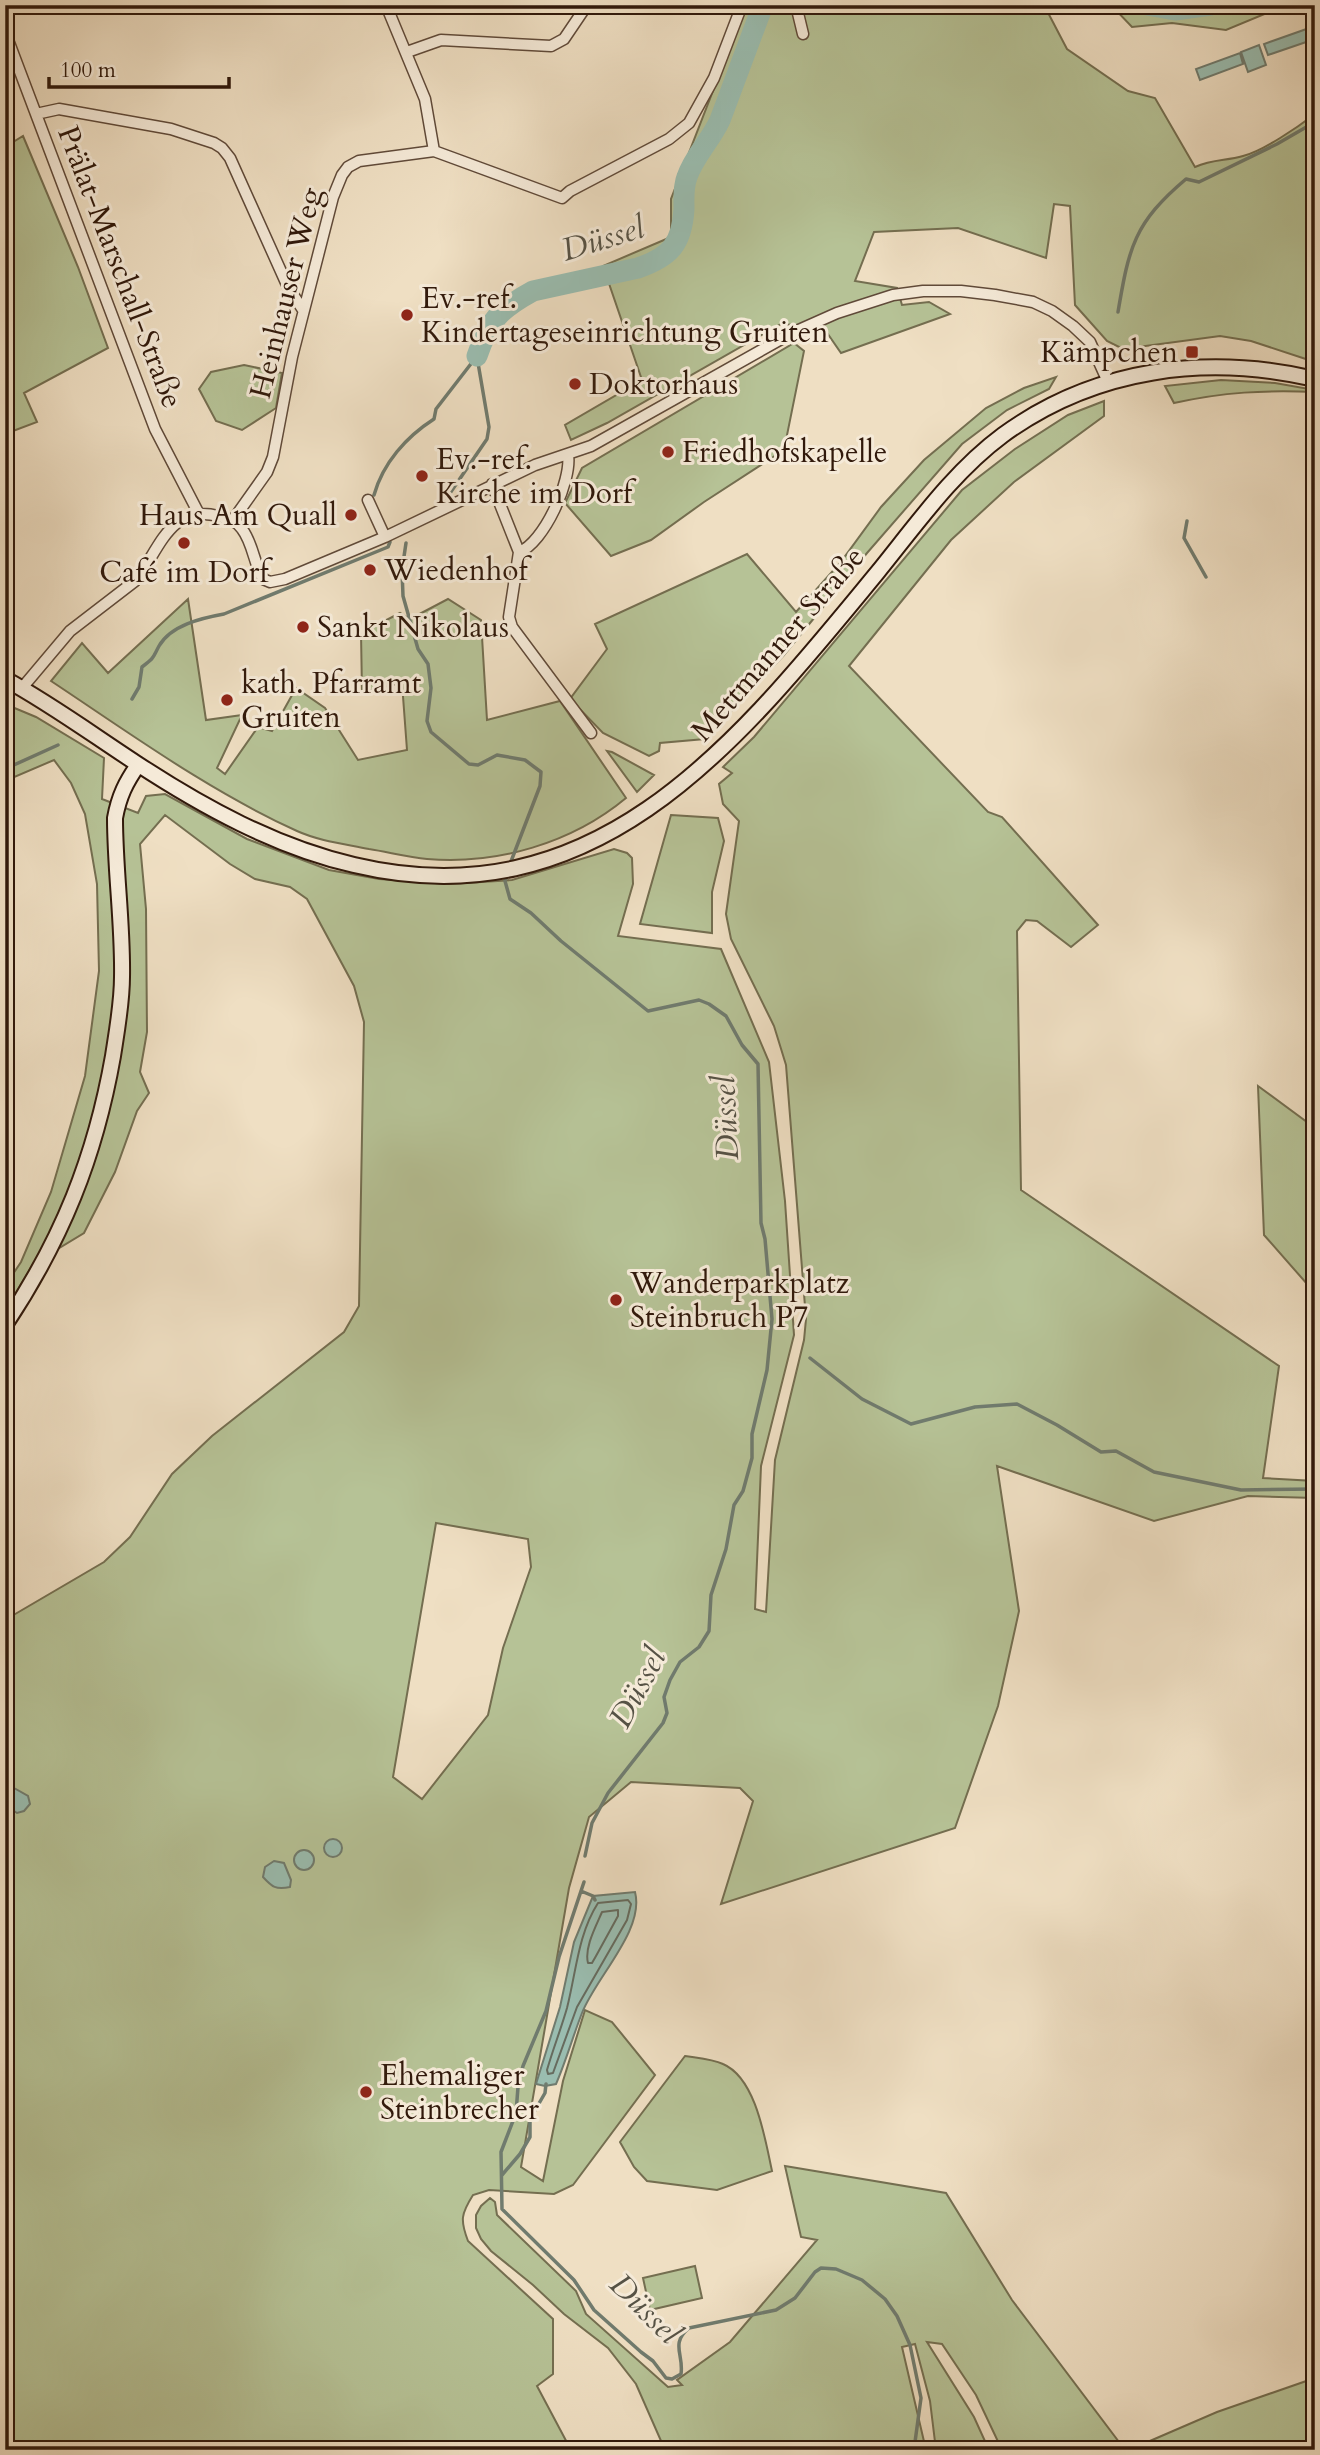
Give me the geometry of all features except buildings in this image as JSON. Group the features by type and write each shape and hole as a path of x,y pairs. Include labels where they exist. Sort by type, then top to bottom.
{"main road":[{"name":"Mettmanner Straße","path":"5,679 138,765 253,830 331,860 381,871 417,875 465,875 498,870 544,859 578,847 624,825 702,768 764,707 927,511 978,457 1002,436 1048,408 1108,382 1192,367 1259,369 1315,379"},
{"path":"5,1325 50,1251 74,1200 105,1101 122,980 122,930 115,818 124,786 138,765"}],"street":[{"path":"386,5 425,99 434,151"},
{"name":"Heinhauser Weg","path":"233,520 267,472 273,457 303,310 333,197 348,167 359,161 434,151 562,198 570,191 669,139 689,122 714,78 742,5"},
{"path":"796,5 803,34"},
{"path":"407,52 441,40 551,46 564,39 584,7"},
{"name":"Prälat-Marschall-Straße","path":"5,32 67,190 155,429 199,514"},
{"path":"36,114 59,109 94,114 189,134 222,148 230,158 288,287 303,310"},
{"path":"22,688 70,631 135,581 166,531 184,519 199,514 233,520 246,535 263,579 270,582 285,579 385,537 492,484 591,446 792,334 837,313 893,295 923,291 961,291 1033,303 1073,326 1090,342 1108,382"},
{"path":"519,552 527,549 536,539 552,514 568,473 568,455"},
{"path":"492,484 519,552 509,617 512,627 591,733"},
{"path":"368,500 385,537"}],"shaded area":[{"path":"744,5 1044,5 1067,49 1128,91 1155,98 1195,167 1251,153 1280,138 1315,114 1315,362 1251,341 1220,336 1123,349 1107,341 1075,305 1070,206 1054,204 1046,258 958,228 874,232 855,281 897,288 902,305 929,302 950,314 841,353 823,327 781,324 607,423 571,440 565,425 642,380 603,266 671,237 671,199"},
{"path":"1111,5 1286,5 1226,30 1172,23 1132,27"},
{"path":"23,136 78,267 108,348 24,393 37,422 5,434 5,147"},
{"path":"794,343 804,351 784,450 651,540 611,556 565,503 582,468"},
{"path":"244,365 282,373 276,408 242,430 216,421 199,389 211,372"},
{"path":"1056,377 1049,389 1007,410 962,444 867,553 784,655 705,739 660,743 659,751 649,756 603,733 570,699 607,649 595,624 747,554 796,612 840,563 881,507 924,460 986,408 1024,388"},
{"path":"1221,380 1275,383 1315,392 1244,393 1174,403 1165,386"},
{"path":"1104,401 1104,416 1014,482 951,540 849,666 988,812 1002,817 1098,925 1071,947 1037,921 1026,920 1017,931 1021,1190 1279,1366 1263,1478 1315,1481 1315,1498 1248,1496 1154,1521 997,1466 1019,1611 998,1706 955,1828 721,1904 753,1801 740,1788 631,1782 589,1817 569,1888 521,2167 543,2181 563,2081 585,2010 612,2022 655,2075 573,2185 554,2194 489,2190 473,2195 463,2217 468,2241 553,2319 553,2374 537,2386 571,2450 5,2450 5,1620 104,1562 130,1537 172,1474 212,1436 344,1332 359,1306 364,1022 354,986 307,899 290,887 255,879 230,864 165,815 140,844 146,909 147,1032 140,1072 149,1093 137,1111 115,1172 84,1233 33,1264 5,1311 5,1286 21,1262 51,1192 85,1076 99,971 97,884 85,814 71,783 54,760 5,781 5,704 36,717 104,758 102,799 138,813 146,796 165,794 247,839 329,870 379,879 449,884 512,880 614,849 627,853 632,858 633,884 618,936 721,949 769,1062 785,1201 794,1335 761,1466 755,1609 766,1612 775,1460 804,1340 806,1319 786,1065 774,1026 731,939 726,914 739,821 723,804 719,784 732,773 723,767 754,737 962,490 1015,449 1068,415","holes":["436,1523 528,1539 531,1567 503,1648 488,1715 422,1799 393,1777"]},
{"path":"188,599 206,720 242,715 217,768 225,774 258,727 272,731 296,688 325,708 358,760 407,750 402,683 362,692 361,633 400,613 410,619 448,599 481,620 487,720 560,701 626,798 605,814 558,839 532,848 480,858 420,858 332,842 297,831 202,780 51,681 82,643 108,673"},
{"path":"607,751 612,752 654,775 637,792"},
{"path":"671,815 718,818 724,841 712,892 712,933 640,924"},
{"path":"1258,1086 1315,1128 1315,1293 1264,1235"},
{"path":"685,2056 723,2064 744,2082 757,2111 772,2171 717,2190 647,2181 634,2167 620,2142"},
{"path":"785,2166 946,2193 1012,2300 1125,2450 1002,2450 976,2395 942,2344 927,2342 974,2417 989,2450 936,2450 930,2401 915,2344 902,2347 926,2450 665,2450 636,2384 608,2348 491,2251 476,2228 476,2215 490,2198 495,2202 497,2215 576,2291 586,2314 668,2387 682,2385 677,2380 730,2342 817,2240 801,2237"},
{"path":"695,2266 702,2298 650,2310 643,2278"},
{"path":"1315,2378 1315,2450 1129,2450 1217,2412"}],"water":[{"path":"1315,26 1315,39 1268,55 1264,44"},
{"path":"1259,45 1266,65 1248,72 1241,52"},
{"path":"1240,53 1243,64 1200,80 1196,69"},
{"path":"14,1788 28,1796 30,1804 24,1811 17,1813 5,1805 5,1799"},
{"path":"329,1839 337,1839 342,1848 340,1855 329,1857 324,1852 324,1844"},
{"path":"304,1850 311,1853 314,1860 311,1867 304,1870 297,1867 294,1860 297,1853"},
{"path":"274,1861 284,1863 291,1880 290,1887 275,1887 263,1877 265,1867"},
{"path":"635,1892 633,1922 582,2013 556,2084 536,2084 560,2007 574,1942 593,1896"}],"waterway":[{"name":"Düssel","path":"477,356 486,333 497,317 533,291 638,268 658,259 672,247 683,221 687,177 720,120 763,5"},
{"name":"Düssel","path":"1147,5 1175,10 1211,5"},
{"path":"1118,312 1126,270 1137,238 1155,209 1169,195 1186,179 1199,182 1315,122"},
{"path":"374,495 383,472 397,452 414,434 434,419 436,409 477,356"},
{"name":"Düssel","path":"446,499 487,439 489,427 477,357"},
{"path":"1187,521 1184,538 1206,577"},
{"path":"132,699 139,687 142,667 153,658 164,639 179,628 197,620 224,614 388,547 390,542"},
{"name":"Düssel","path":"406,543 402,570 403,596 418,649 428,664 431,688 427,721 431,732 469,764 478,765 497,755 525,760 541,772 540,786 510,864"},
{"path":"5,769 58,745"},
{"name":"Düssel","path":"507,872 505,881 510,899 531,913 561,941 648,1011 699,1000 709,1004 726,1016 742,1045 758,1064 761,1223 765,1239 772,1319 767,1370 752,1434 752,1458 743,1491 734,1505 726,1549 711,1595 709,1631 699,1647 680,1662 670,1680 664,1697 667,1713 663,1723 608,1793 592,1823 585,1856"},
{"path":"810,1358 862,1399 911,1424 975,1407 1017,1404 1101,1452 1116,1451 1154,1472 1241,1490 1315,1489"},
{"name":"Düssel","path":"584,1882 559,1957 546,2011 523,2066 516,2113 501,2152 502,2209 574,2280 594,2310 653,2361 666,2378 672,2379 681,2374 679,2344 689,2328 776,2310 795,2298 821,2268 836,2269 862,2280 885,2299 897,2316 910,2345 921,2398 915,2442 918,2450"},
{"path":"581,1891 593,1896 595,1900"},
{"path":"502,2175 530,2137 530,2119 545,2093 546,2084"}],"place":[{"name":"Ev.-ref. Kindertageseinrichtung Gruiten","path":"407,315"},
{"name":"Kämpchen","path":"1192,352"},
{"name":"Doktorhaus","path":"575,384"},
{"name":"Friedhofskapelle","path":"668,452"},
{"name":"Ev.-ref. Kirche im Dorf","path":"422,476"},
{"name":"Haus Am Quall","path":"351,515"},
{"name":"Café im Dorf","path":"184,543"},
{"name":"Wiedenhof","path":"370,570"},
{"name":"Sankt Nikolaus","path":"303,627"},
{"name":"kath. Pfarramt Gruiten","path":"227,700"},
{"name":"Wanderparkplatz Steinbruch P7","path":"616,1300"},
{"name":"Ehemaliger Steinbrecher","path":"366,2092"}]}
